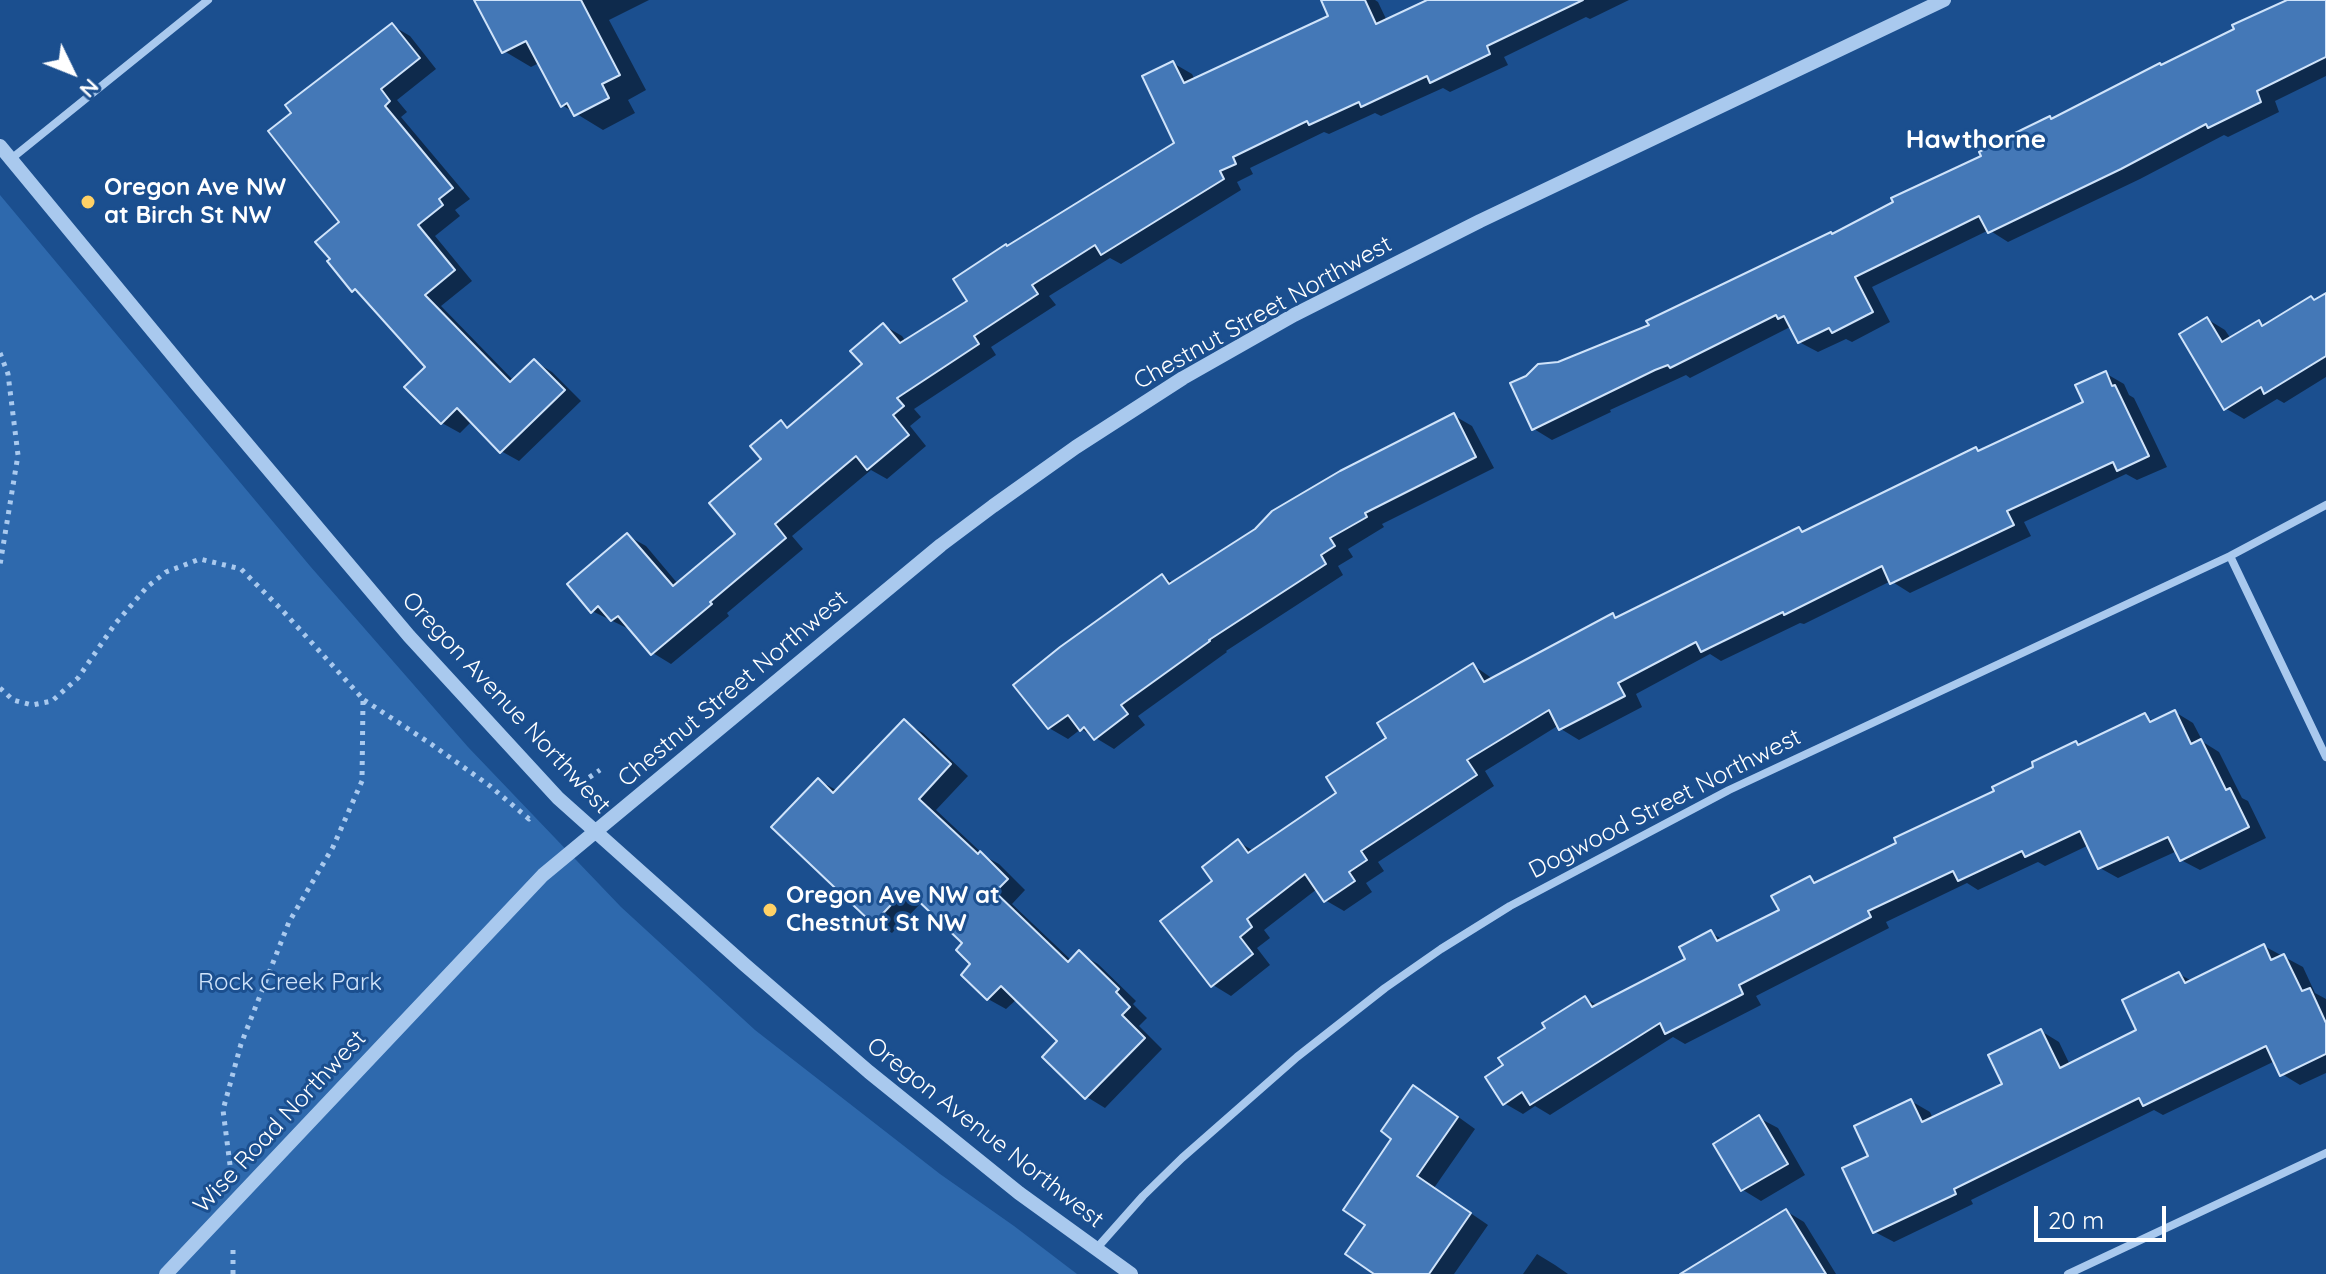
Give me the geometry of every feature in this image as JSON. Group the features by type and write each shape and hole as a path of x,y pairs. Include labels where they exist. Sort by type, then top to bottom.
{"street":[{"path":"11,159 208,0"},
{"name":"Chestnut Street Northwest","path":"596,831 941,545 1076,447 1183,378 1294,315 1409,256 1944,0"},
{"name":"Oregon Avenue Northwest","path":"0,146 409,636 558,798 869,1072 1019,1193 1131,1274"},
{"name":"Dogwood Street Northwest","path":"1096,1249 1182,1158 1319,1038 1407,973 1510,906 1729,790 2230,556 2326,505"},
{"path":"2230,556 2326,757"},
{"name":"Wise Road Northwest","path":"166,1274 543,875 596,831"},
{"path":"2068,1274 2326,1153"}],"path":[{"path":"0,353 8,374 18,455 0,565"},
{"path":"0,688 13,700 32,705 52,701 78,678 115,624 147,587 166,572 200,559 241,569 363,699 431,744 529,819 535,814"},
{"path":"235,1201 223,1110 241,1044 289,922 333,847 362,781 363,699"}],"green space":[{"name":"Rock Creek Park","path":"0,195 310,566 468,747 621,907 755,1030 940,1174 1077,1274 0,1274"}],"building":[{"path":"474,0 581,0 620,75 602,84 609,98 574,116 567,103 561,107 526,41 502,53"},
{"path":"1321,0 1365,0 1376,24 1427,0 1583,0 1487,46 1490,54 1430,83 1427,76 1361,107 1359,102 1309,125 1307,121 1233,157 1236,164 1220,171 1224,179 1101,255 1095,245 1032,285 1038,294 974,336 979,344 897,398 904,406 893,415 909,435 867,470 856,456 775,524 786,538 651,655 618,616 611,621 598,606 591,613 567,584 627,533 673,586 735,534 709,503 761,459 750,446 781,420 787,428 862,364 850,351 883,323 900,343 967,301 953,279 1174,143 1142,76 1173,61 1184,83 1328,16"},
{"path":"2287,0 2326,0 2326,57 2257,91 2261,102 2208,128 2206,124 1988,233 1979,216 1855,277 1873,312 1832,333 1829,328 1798,343 1784,316 1778,319 1776,315 1670,368 1668,365 1655,370 1532,430 1510,383 1526,376 1538,364 1558,362 1649,325 1646,321 1832,234 1893,202 1891,198 1981,156 1979,152 2013,134 2050,116 2051,119 2234,29 2232,25"},
{"path":"392,23 420,58 381,89 390,101 385,106 453,188 439,199 443,205 418,225 455,270 425,295 510,382 534,359 565,390 500,453 457,408 441,424 404,387 425,367 355,289 352,292 327,261 330,259 315,242 339,222 268,131 291,113 285,105"},
{"path":"2326,293 2326,356 2264,394 2261,387 2224,410 2179,334 2207,317 2222,342 2259,320 2262,326 2311,296 2314,300"},
{"path":"2106,371 2149,456 2117,471 2113,462 2007,511 2014,525 1890,584 1882,566 1701,652 1696,642 1618,683 1625,696 1559,730 1549,710 1467,760 1477,775 1361,851 1367,860 1349,872 1355,881 1324,902 1305,874 1247,919 1252,927 1240,937 1253,954 1211,987 1160,921 1212,881 1202,867 1238,839 1248,853 1336,793 1326,777 1386,738 1377,723 1473,663 1484,682 1613,613 1615,618 1799,527 1802,532 1976,447 1978,451 2083,402 2075,385"},
{"path":"1454,413 1476,457 1365,513 1367,517 1330,538 1335,546 1321,555 1326,564 1209,640 1121,705 1128,714 1094,740 1084,727 1080,731 1068,715 1048,729 1013,685 1162,574 1169,584 1255,529 1272,511 1340,471"},
{"path":"2175,710 2191,744 2201,739 2226,790 2230,788 2249,827 2180,861 2168,837 2098,869 2080,831 2025,857 2022,851 1958,881 1953,871 1868,911 1871,917 1739,985 1743,994 1665,1034 1660,1023 1530,1105 1522,1092 1503,1105 1485,1077 1503,1065 1498,1058 1545,1028 1542,1023 1585,996 1592,1007 1685,959 1679,947 1711,930 1717,941 1779,910 1771,896 1810,876 1814,883 1896,843 1894,838 1994,791 1992,787 2033,767 2032,762 2076,741 2078,745 2145,713 2150,722"},
{"path":"904,719 951,764 919,799 1008,879 995,892 1068,962 1079,950 1119,989 1116,992 1130,1007 1122,1015 1145,1038 1085,1099 1042,1057 1057,1041 1001,986 987,1000 961,975 970,964 956,950 962,943 906,889 873,924 771,827 818,778 833,793"},
{"path":"2264,944 2271,960 2284,954 2302,991 2310,988 2326,1023 2326,1054 2280,1076 2266,1046 2143,1106 2139,1098 1954,1189 1956,1194 1873,1233 1842,1168 1868,1156 1854,1126 1911,1099 1922,1122 2002,1084 1988,1055 2041,1029 2060,1068 2136,1030 2122,1000 2179,972 2185,983"},
{"path":"1413,1085 1458,1117 1417,1176 1471,1213 1429,1274 1374,1274 1345,1254 1365,1225 1343,1210 1391,1139 1381,1131"},
{"path":"1759,1115 1788,1164 1741,1191 1713,1144"},
{"path":"1786,1209 1826,1274 1680,1274"}],"place":[{"name":"Oregon Ave NW at Birch St NW","path":"88,202"},
{"name":"Oregon Ave NW at Chestnut St NW","path":"770,910"}],"district":[{"name":"Hawthorne","path":"1976,140"}]}
